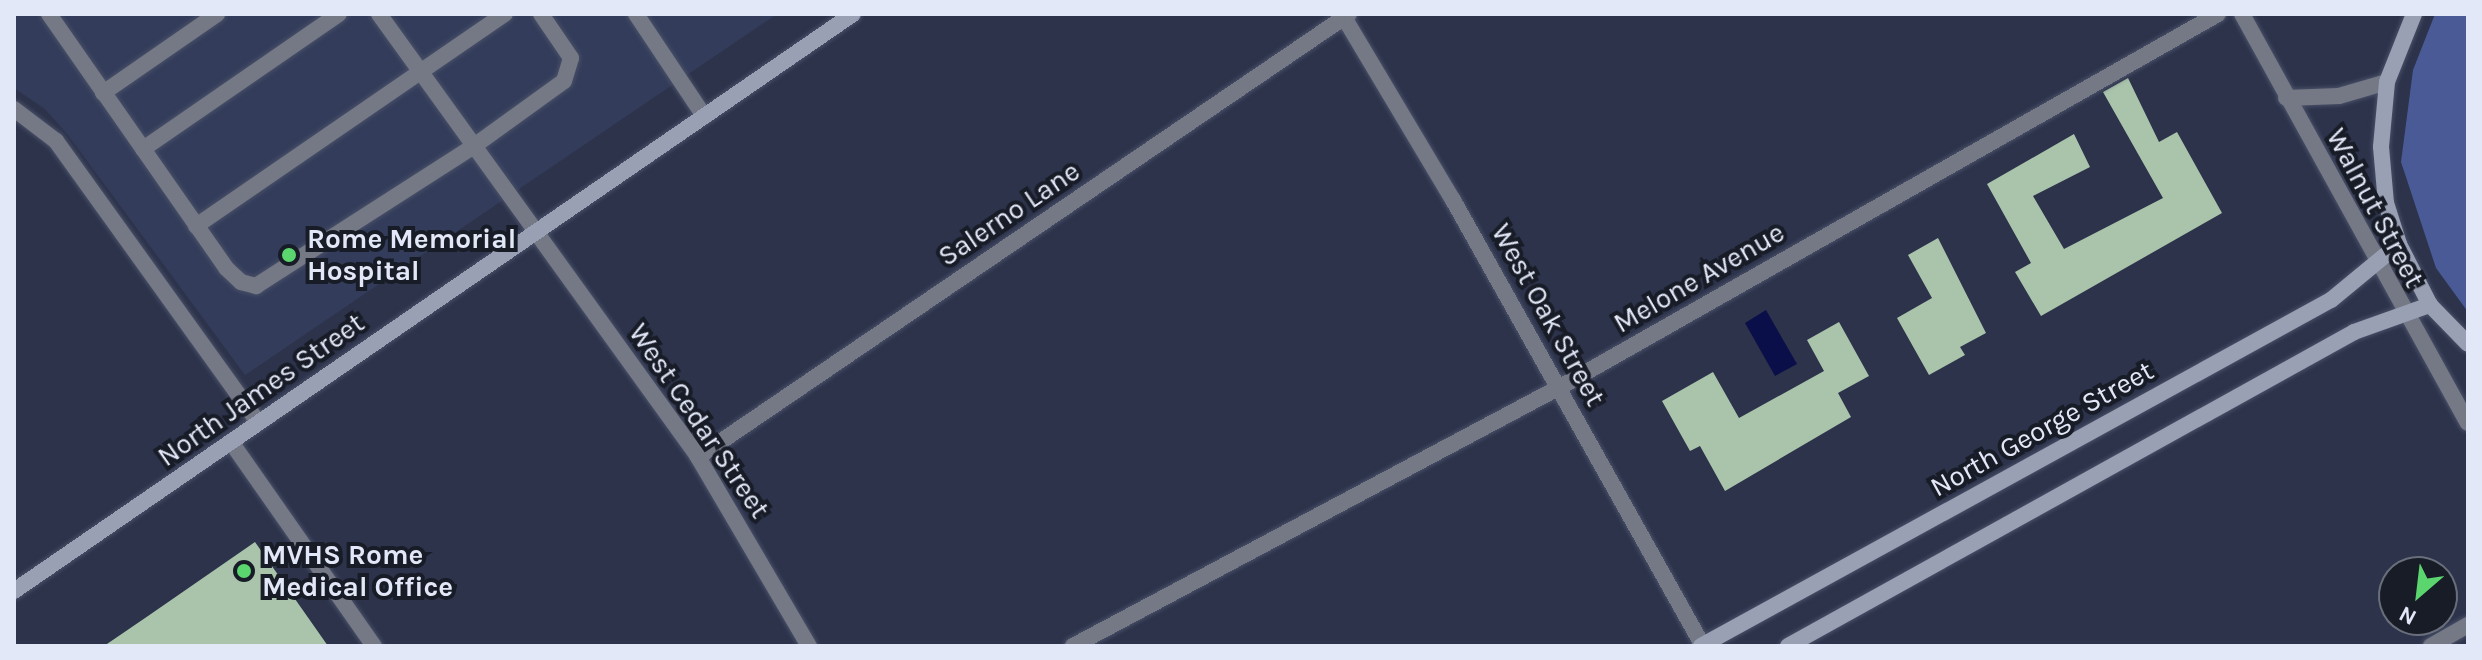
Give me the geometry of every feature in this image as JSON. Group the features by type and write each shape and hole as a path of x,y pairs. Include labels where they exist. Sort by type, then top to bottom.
{"street":[{"path":"103,93 217,14"},
{"path":"143,149 339,14"},
{"name":"West Cedar Street","path":"379,14 698,457 809,646"},
{"path":"196,226 423,75 505,14"},
{"path":"53,16 226,268 241,282 256,286 474,146 564,81 572,68 571,58 541,14"},
{"path":"636,14 704,116"},
{"name":"North James Street","path":"14,591 853,14"},
{"name":"Melone Avenue","path":"1073,646 1560,387 2218,14"},
{"name":"Walnut Street","path":"2242,14 2376,265 2468,423"},
{"path":"2414,14 2387,82 2382,161 2386,203 2399,244 2430,305 2468,344"},
{"name":"West Oak Street","path":"1345,15 1560,387 1702,646"},
{"name":"Salerno Lane","path":"698,457 1345,15"},
{"path":"2286,98 2339,96 2387,82"},
{"path":"14,109 56,141 259,423"},
{"name":"North George Street","path":"1702,646 2331,300 2399,244"},
{"path":"1788,646 2354,332 2402,312 2430,305"},
{"path":"231,442 374,646"},
{"path":"2431,646 2468,625"}],"shaded area":[{"name":"Rome Memorial Hospital","path":"14,14 777,14 245,375 68,135 45,109 14,88"},
{"path":"2435,14 2468,14 2468,312 2436,268 2401,162 2413,70"},
{"path":"1766,310 1797,364 1775,376 1745,323"}],"building":[{"path":"2128,78 2159,142 2177,132 2222,213 2041,316 2015,272 2031,263 1987,184 2074,134 2090,167 2033,196 2064,249 2163,198 2103,92"},
{"path":"1938,238 1986,333 1960,347 1965,355 1929,375 1897,318 1932,298 1908,255"},
{"path":"1839,322 1869,376 1838,393 1851,417 1725,491 1700,446 1690,451 1662,401 1713,372 1739,418 1824,371 1807,340"},
{"name":"MVHS Rome Medical Office","path":"255,542 328,646 104,646 148,616"}],"place":[{"name":"Rome Memorial Hospital","path":"289,255"},
{"name":"MVHS Rome Medical Office","path":"244,571"}]}
